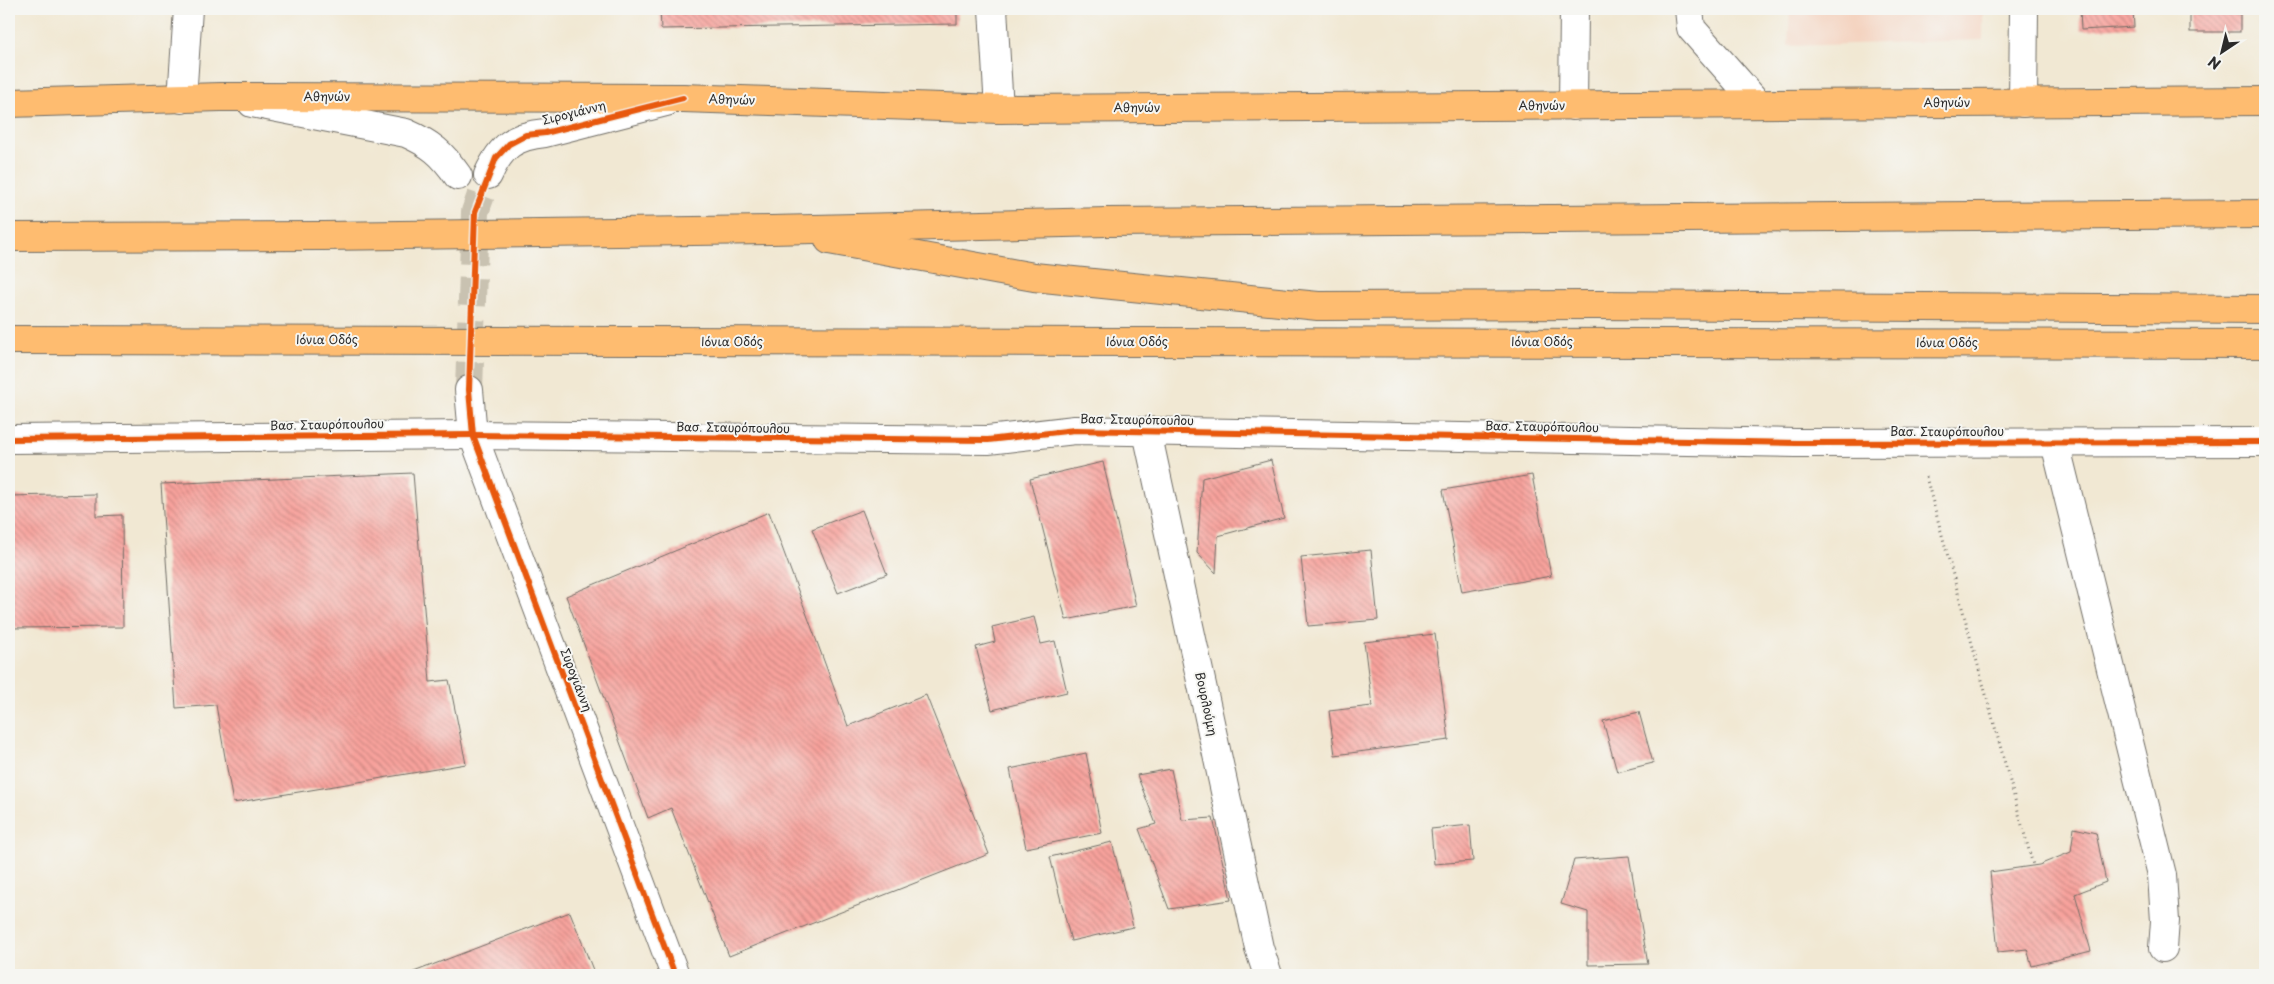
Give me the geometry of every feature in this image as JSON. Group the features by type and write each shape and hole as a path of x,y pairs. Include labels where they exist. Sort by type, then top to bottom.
{"main road":[{"name":"Αθηνών","path":"9,103 221,97 683,98 999,108 2265,101"},
{"path":"9,237 313,236 771,230 1107,222 2265,214"},
{"path":"771,230 1034,277 1318,306 1595,305 2265,309"},
{"name":"Ιόνια Οδός","path":"9,340 2265,344"}],"street":[{"path":"182,99 188,9"},
{"path":"993,9 999,108"},
{"path":"1573,106 1574,9"},
{"path":"1689,9 1692,28 1758,104"},
{"path":"2023,103 2024,9"},
{"path":"221,97 406,133 427,142 444,157 458,176"},
{"name":"Σιρογιάννη","path":"488,175 496,158 509,144 526,135 545,133 683,98"},
{"name":"Συρογιάννη","path":"469,390 472,435 676,975"},
{"name":"Βασ. Σταυρόπουλου","path":"9,439 472,435 797,440 988,440 1075,430 1916,443 2265,442"},
{"name":"Βουρλούμη","path":"1147,432 1259,948 1268,975"},
{"path":"2055,443 2160,868 2165,899 2163,948"}],"path":[{"path":"1916,443 2032,864"}],"shaded area":[{"path":"1790,9 1983,9 1983,40 1788,46"}],"building":[{"path":"660,9 957,9 957,24 661,29"},
{"path":"2080,9 2133,9 2134,27 2081,30"},
{"path":"2190,9 2240,9 2240,32 2190,32"},
{"path":"1271,460 1284,518 1218,536 1216,573 1197,553 1202,478"},
{"path":"1103,462 1136,606 1066,620 1030,479"},
{"path":"413,473 430,682 449,680 466,764 233,803 216,705 176,708 161,484"},
{"path":"1532,475 1551,576 1462,592 1443,490"},
{"path":"96,494 96,516 122,515 123,627 9,628 9,496"},
{"path":"862,510 887,574 838,593 812,529"},
{"path":"769,512 848,726 926,695 989,854 729,956 671,808 648,818 566,596"},
{"path":"1371,550 1378,620 1308,626 1301,557"},
{"path":"1034,617 1041,644 1055,641 1067,692 992,710 976,647 995,642 992,627"},
{"path":"1435,634 1449,740 1335,755 1329,711 1372,706 1364,642"},
{"path":"1639,712 1653,763 1617,772 1603,721"},
{"path":"1086,753 1102,833 1026,848 1010,769"},
{"path":"1171,769 1182,820 1213,818 1231,900 1169,909 1139,829 1156,824 1137,775"},
{"path":"1470,825 1473,861 1434,864 1431,829"},
{"path":"2074,828 2096,833 2106,882 2075,894 2091,951 2032,966 2027,949 1998,952 1990,872 2039,865 2071,852"},
{"path":"1112,842 1133,927 1071,941 1050,857"},
{"path":"1629,856 1648,964 1588,965 1588,912 1561,904 1574,860"},
{"path":"570,912 595,975 406,975"}],"tunnel":[{"path":"469,390 475,212 488,175"}],"cycle path":[{"path":"675,975 473,435 469,390 475,212 496,158 509,144 526,135 545,133 683,98"},
{"path":"9,439 473,435 988,440 1075,430 1796,443 2265,442"}]}
